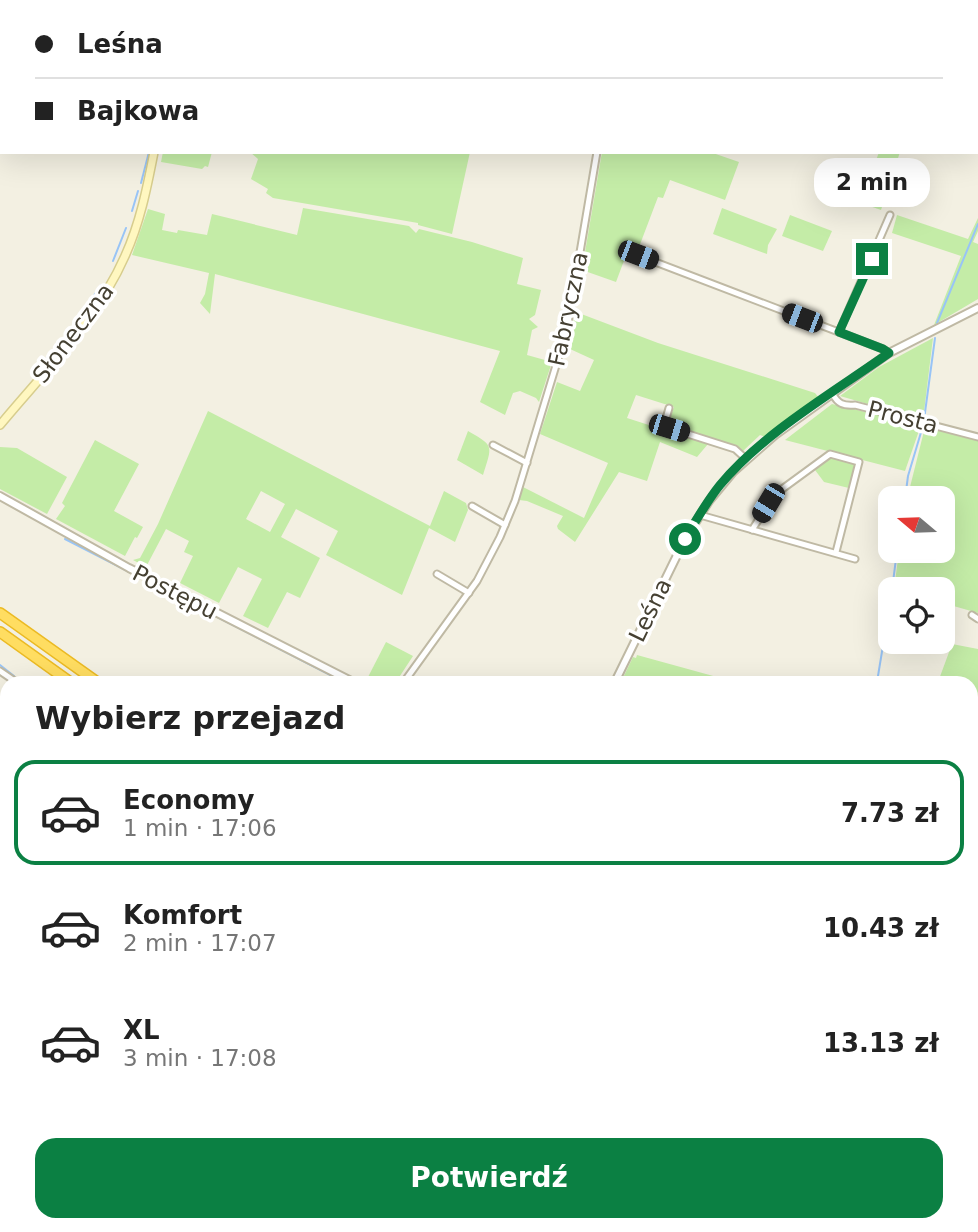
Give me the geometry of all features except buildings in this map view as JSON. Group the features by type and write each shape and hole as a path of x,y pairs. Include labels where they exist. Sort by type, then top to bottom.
{"highway":[{"path":"0,612 89,676"},
{"path":"0,632 62,676"}],"main road":[{"name":"Słoneczna","path":"0,425 91,314 115,277 137,227 154,154"}],"street":[{"name":"Fabryczna","path":"408,676 469,593 506,525 567,329 597,154"},
{"path":"839,332 890,215"},
{"path":"629,252 889,353"},
{"name":"Leśna","path":"618,676 673,561 700,515 720,486 746,459 889,353 978,308"},
{"name":"Prosta","path":"832,393 842,405 855,405 978,437"},
{"path":"669,408 665,422 669,428 735,449 746,459"},
{"path":"493,444 527,463"},
{"path":"752,530 774,495 830,454 859,462 835,552"},
{"name":"Postępu","path":"0,496 129,568 341,676"},
{"path":"472,506 506,525"},
{"path":"700,515 855,559"},
{"path":"437,574 469,593"},
{"path":"972,615 978,619"}],"green space":[{"path":"163,154 211,154 208,167 202,169 161,162"},
{"path":"252,154 470,154 452,234 418,223 273,198 266,193 268,189 251,179 258,159"},
{"path":"602,154 716,154 739,162 725,200 670,180 663,198 658,197 639,247 633,251 628,250 616,282 582,270"},
{"path":"878,154 899,154 881,210 861,203"},
{"path":"303,208 409,226 416,233 419,229 523,258 517,284 541,290 535,315 529,319 538,327 532,330 527,355 552,362 539,402 520,391 513,393 505,415 480,402 500,351 215,274 210,314 200,303 205,294 209,273 132,255 148,209 165,214 162,230 177,233 178,230 207,235 212,214 297,235"},
{"path":"722,208 777,229 768,245 767,254 713,234"},
{"path":"790,215 832,231 823,251 782,236"},
{"path":"897,215 968,239 978,218 978,231 973,242 978,244 978,299 934,325 961,256 892,233"},
{"path":"576,312 658,343 815,393 819,398 765,437 760,435 743,451 738,446 671,425 669,420 674,407 636,395 627,418 708,444 697,457 660,442 647,481 619,472 575,542 558,529 563,516 519,500 523,487 584,518 608,463 540,434 557,382 580,391 594,360 570,349 566,350"},
{"path":"933,338 923,420 840,396 879,367"},
{"path":"832,404 921,425 905,471 785,440"},
{"path":"208,411 430,526 444,491 466,503 468,510 455,542 429,528 402,595 326,555 338,531 296,509 281,537 320,558 300,598 287,592 268,628 243,616 262,579 238,567 219,603 180,583 193,556 184,552 189,541 166,529 146,567 133,560 140,558","holes":["261,491 285,504 270,532 246,519"]},
{"path":"925,427 978,441 978,613 955,606 955,577 896,577 897,564 956,564 956,486 910,486"},
{"path":"468,431 483,440 489,448 483,475 457,460"},
{"path":"95,440 139,464 114,511 143,527 125,556 56,519 65,506 62,503"},
{"path":"0,447 17,448 67,477 47,514 0,489"},
{"path":"832,457 852,462 855,466 849,488 824,482 815,470"},
{"path":"386,642 413,656 400,676 369,676"},
{"path":"955,645 978,649 978,676 940,676 948,654 955,654"},
{"path":"637,655 713,676 624,676 633,657 636,658"}],"waterway":[{"path":"141,183 148,154"},
{"path":"132,211 138,191"},
{"path":"937,323 978,224"},
{"path":"113,261 126,228"},
{"path":"85,309 101,285"},
{"path":"924,420 935,338"},
{"path":"38,369 52,352"},
{"path":"907,486 922,429"},
{"path":"65,539 332,676"},
{"path":"894,577 895,564"},
{"path":"878,676 882,654"},
{"path":"0,665 14,676"}],"route":[{"path":"685,539 720,486 746,459 889,353 839,332 872,259"}]}
